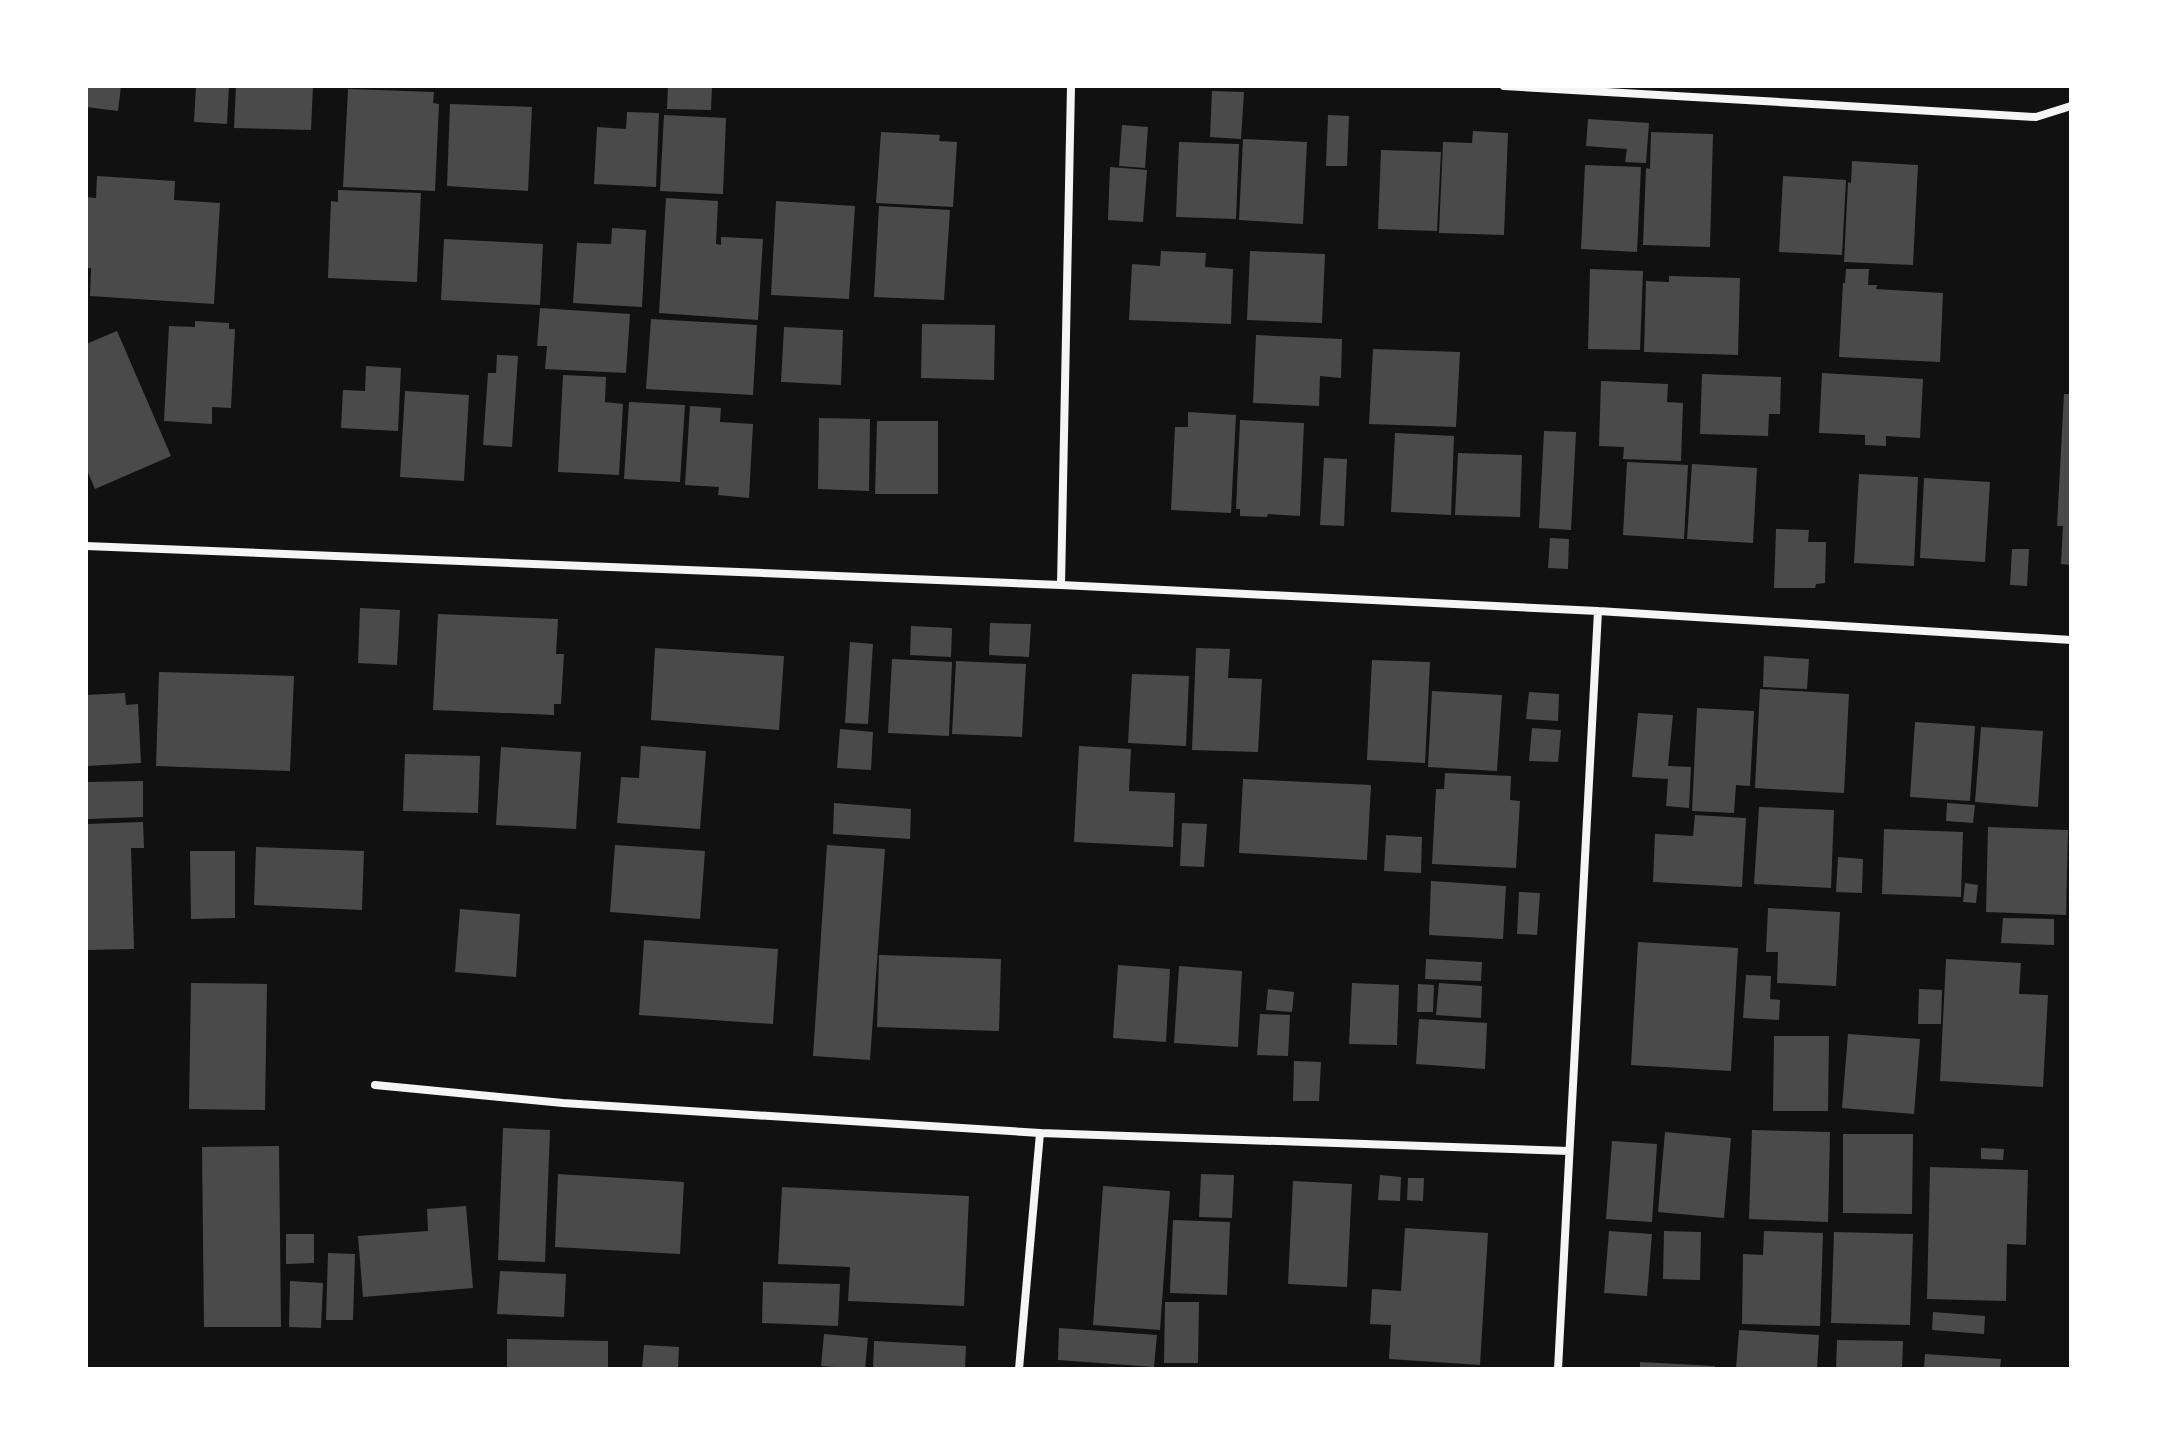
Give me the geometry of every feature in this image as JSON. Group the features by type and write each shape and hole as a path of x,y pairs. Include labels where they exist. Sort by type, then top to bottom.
{"street":[{"path":"1061,585 1071,86"},
{"path":"1504,86 2036,117 2071,106"},
{"path":"86,546 1061,585 1598,611 2071,640"},
{"path":"1558,1369 1598,611"},
{"path":"375,1085 579,1104 1040,1133 1569,1151"},
{"path":"1019,1369 1040,1133"}],"building":[{"path":"86,86 121,86 118,111 86,107"},
{"path":"196,86 229,86 227,124 194,122"},
{"path":"236,86 313,86 311,130 234,128"},
{"path":"668,86 712,86 711,110 667,109"},
{"path":"348,89 434,92 433,103 439,104 435,191 343,187"},
{"path":"1212,91 1244,92 1241,139 1210,137"},
{"path":"450,104 532,107 528,191 447,186"},
{"path":"627,112 659,113 656,187 594,184 597,127 626,129"},
{"path":"664,115 726,118 723,194 660,191"},
{"path":"1328,115 1349,116 1347,166 1326,166"},
{"path":"1588,119 1649,123 1646,163 1625,162 1627,149 1586,146"},
{"path":"1122,125 1148,127 1145,168 1119,166"},
{"path":"1473,131 1508,133 1504,235 1439,233 1443,142 1472,143"},
{"path":"881,132 940,135 939,141 957,142 953,207 876,203"},
{"path":"1651,132 1713,134 1710,247 1643,245 1646,168 1650,169"},
{"path":"1243,139 1307,142 1303,224 1239,220"},
{"path":"1179,142 1239,144 1236,219 1176,217"},
{"path":"1381,150 1441,152 1437,231 1378,229"},
{"path":"1852,161 1918,165 1913,265 1844,262"},
{"path":"1585,165 1641,167 1637,252 1581,249"},
{"path":"1110,167 1147,170 1143,222 1108,220"},
{"path":"97,176 175,181 174,200 220,203 214,304 90,296 91,268 86,268 86,197 96,198"},
{"path":"1783,176 1846,180 1842,255 1779,252"},
{"path":"338,190 421,193 417,282 328,278 331,201 338,202"},
{"path":"666,198 718,201 716,244 721,245 721,237 763,239 758,320 659,313"},
{"path":"776,201 855,206 849,299 771,295"},
{"path":"879,206 950,210 944,300 874,297"},
{"path":"612,228 646,230 642,307 573,303 577,243 611,244"},
{"path":"444,239 543,244 540,305 441,300"},
{"path":"1161,251 1206,253 1205,267 1233,269 1231,324 1129,320 1132,264 1160,266"},
{"path":"1250,251 1325,254 1322,323 1247,320"},
{"path":"1590,269 1643,271 1640,350 1588,349"},
{"path":"1846,269 1869,269 1868,285 1877,285 1876,289 1943,293 1940,362 1839,357"},
{"path":"1669,276 1740,278 1738,355 1644,352 1646,281 1669,282"},
{"path":"540,308 630,314 626,373 545,369 547,346 537,346"},
{"path":"651,319 757,325 753,395 646,389"},
{"path":"195,321 229,323 229,329 235,329 231,408 212,407 212,424 164,421 169,326 195,327"},
{"path":"922,324 995,325 994,380 921,378"},
{"path":"784,327 843,330 841,385 781,382"},
{"path":"117,331 171,456 95,489 86,468 86,344"},
{"path":"1256,335 1342,339 1341,378 1320,376 1319,406 1253,403"},
{"path":"1373,349 1460,352 1456,427 1369,424"},
{"path":"497,355 518,356 512,447 483,445 488,373 496,373"},
{"path":"366,366 401,368 398,431 341,428 343,390 365,391"},
{"path":"1822,373 1923,379 1920,438 1886,436 1886,446 1865,445 1865,435 1819,433"},
{"path":"1702,374 1781,377 1780,414 1769,414 1768,436 1700,434"},
{"path":"563,375 606,377 605,402 623,404 619,475 558,472"},
{"path":"1601,381 1668,384 1667,402 1683,403 1681,461 1623,459 1624,447 1599,446"},
{"path":"405,391 469,395 464,481 400,477"},
{"path":"2064,394 2071,394 2071,565 2061,564 2063,526 2057,526"},
{"path":"629,402 685,405 680,482 624,479"},
{"path":"690,406 721,408 720,422 753,424 749,498 718,495 719,487 685,485"},
{"path":"1188,412 1236,415 1231,513 1171,510 1175,427 1188,427"},
{"path":"819,418 870,419 869,491 818,489"},
{"path":"1240,420 1304,423 1300,516 1240,516 1240,509 1236,509"},
{"path":"877,421 938,421 938,494 875,494"},
{"path":"1544,431 1576,432 1571,530 1539,528"},
{"path":"1395,433 1454,436 1451,515 1391,512"},
{"path":"1458,453 1522,455 1520,517 1455,515"},
{"path":"1324,458 1347,459 1344,526 1320,525"},
{"path":"1627,462 1688,465 1684,539 1623,535"},
{"path":"1692,464 1757,468 1753,543 1687,539"},
{"path":"1859,474 1918,477 1914,566 1854,563"},
{"path":"1924,478 1990,482 1985,562 1920,558"},
{"path":"1776,529 1809,530 1808,542 1826,542 1825,583 1816,584 1815,588 1774,588"},
{"path":"1550,538 1569,539 1568,569 1548,568"},
{"path":"2012,549 2029,549 2027,586 2010,585"},
{"path":"360,608 400,610 397,665 358,663"},
{"path":"438,614 558,619 556,654 564,654 561,704 554,704 554,715 433,710"},
{"path":"990,623 1031,624 1029,657 989,655"},
{"path":"911,626 952,628 951,657 910,655"},
{"path":"850,642 873,644 868,724 845,723"},
{"path":"655,648 784,656 779,730 651,720"},
{"path":"1196,648 1230,649 1228,678 1262,679 1258,752 1192,750"},
{"path":"1764,656 1809,659 1807,689 1763,687"},
{"path":"892,659 952,662 949,736 888,733"},
{"path":"1372,660 1430,662 1425,763 1367,760"},
{"path":"956,661 1026,664 1022,737 952,734"},
{"path":"159,672 294,676 290,771 156,766"},
{"path":"1132,674 1189,676 1186,746 1128,743"},
{"path":"1760,689 1849,694 1844,793 1755,788"},
{"path":"1432,691 1502,695 1497,771 1428,767"},
{"path":"1529,692 1559,694 1558,721 1526,719"},
{"path":"125,693 126,705 138,704 141,763 86,766 86,695"},
{"path":"1697,708 1754,711 1750,786 1736,785 1734,813 1692,811"},
{"path":"1638,713 1673,715 1668,766 1691,767 1689,808 1666,806 1668,779 1632,777"},
{"path":"1915,722 1975,726 1970,801 1910,797"},
{"path":"1981,727 2043,731 2038,807 1975,802"},
{"path":"1532,728 1561,730 1558,762 1529,761"},
{"path":"840,729 873,732 871,770 837,768"},
{"path":"641,746 706,751 700,829 617,823 621,777 639,778"},
{"path":"1079,746 1131,749 1129,791 1175,793 1173,847 1074,842"},
{"path":"501,747 581,752 576,829 496,825"},
{"path":"405,754 480,756 478,813 403,811"},
{"path":"1445,773 1511,776 1510,800 1520,801 1516,868 1432,864 1436,789 1444,789"},
{"path":"1243,779 1371,785 1367,860 1239,853"},
{"path":"143,781 143,817 88,819 87,782"},
{"path":"834,803 911,809 910,839 833,834"},
{"path":"1947,803 1975,805 1973,823 1946,821"},
{"path":"1759,807 1834,810 1831,888 1754,884"},
{"path":"1695,815 1746,818 1742,887 1653,882 1655,834 1693,836"},
{"path":"143,822 144,848 131,848 134,949 86,950 86,824"},
{"path":"1182,823 1207,824 1204,867 1180,866"},
{"path":"1988,827 2068,830 2066,915 1986,912"},
{"path":"1884,829 1963,832 1961,897 1882,894"},
{"path":"1386,835 1422,837 1421,873 1384,871"},
{"path":"615,845 705,851 700,919 610,912"},
{"path":"827,845 885,849 870,1060 813,1056"},
{"path":"256,847 364,851 362,910 254,905"},
{"path":"190,851 235,851 235,918 191,919"},
{"path":"1838,857 1863,859 1862,893 1836,892"},
{"path":"1431,881 1506,886 1503,939 1429,935"},
{"path":"1965,883 1978,885 1976,903 1963,902"},
{"path":"1519,892 1540,893 1537,935 1517,934"},
{"path":"1768,908 1840,912 1836,986 1777,983 1778,952 1766,952"},
{"path":"460,909 520,914 516,977 455,972"},
{"path":"2003,918 2054,919 2054,945 2001,943"},
{"path":"644,940 778,949 773,1024 639,1015"},
{"path":"1638,942 1738,948 1731,1071 1631,1065"},
{"path":"879,955 1001,959 999,1031 877,1027"},
{"path":"1426,959 1482,962 1481,981 1425,979"},
{"path":"1946,959 2021,963 2019,994 2048,995 2043,1087 1940,1081"},
{"path":"1118,965 1170,969 1166,1042 1113,1038"},
{"path":"1179,966 1242,971 1238,1047 1174,1043"},
{"path":"1746,975 1771,976 1770,999 1780,1000 1779,1020 1743,1018"},
{"path":"191,983 267,984 265,1110 189,1109"},
{"path":"1352,983 1399,985 1397,1045 1349,1044"},
{"path":"1439,983 1482,986 1481,1018 1436,1015"},
{"path":"1418,984 1434,985 1433,1012 1417,1012"},
{"path":"1268,989 1294,992 1292,1012 1266,1010"},
{"path":"1919,989 1942,990 1941,1024 1918,1024"},
{"path":"1260,1014 1290,1015 1288,1056 1257,1055"},
{"path":"1419,1019 1487,1023 1485,1069 1416,1064"},
{"path":"1848,1034 1920,1039 1914,1114 1842,1108"},
{"path":"1774,1036 1829,1036 1828,1111 1773,1111"},
{"path":"1294,1061 1321,1062 1319,1101 1293,1101"},
{"path":"503,1128 550,1130 545,1262 498,1260"},
{"path":"1752,1130 1830,1132 1828,1222 1749,1219"},
{"path":"1665,1132 1731,1138 1724,1218 1658,1212"},
{"path":"1843,1134 1913,1134 1912,1214 1843,1213"},
{"path":"1612,1141 1657,1144 1652,1222 1606,1219"},
{"path":"279,1146 281,1327 204,1327 202,1147"},
{"path":"1981,1148 2004,1149 2003,1160 1981,1159"},
{"path":"1930,1167 2028,1170 2026,1245 2007,1244 2006,1301 1927,1299"},
{"path":"558,1174 684,1182 680,1254 555,1247"},
{"path":"1201,1174 1234,1175 1232,1218 1199,1217"},
{"path":"1380,1175 1401,1177 1400,1201 1378,1200"},
{"path":"1408,1178 1424,1178 1423,1201 1407,1200"},
{"path":"1293,1181 1352,1184 1347,1287 1288,1284"},
{"path":"1103,1186 1170,1191 1160,1330 1093,1325"},
{"path":"782,1187 969,1196 964,1306 848,1301 850,1267 778,1264"},
{"path":"466,1206 473,1288 363,1297 358,1236 428,1231 427,1209"},
{"path":"1173,1220 1230,1222 1227,1295 1170,1293"},
{"path":"1405,1228 1488,1233 1480,1365 1389,1359 1391,1325 1370,1324 1372,1289 1401,1291"},
{"path":"1609,1231 1652,1234 1647,1296 1604,1293"},
{"path":"1664,1231 1701,1232 1700,1280 1663,1279"},
{"path":"1764,1231 1823,1233 1820,1326 1742,1324 1743,1254 1763,1255"},
{"path":"1834,1232 1913,1234 1910,1325 1831,1323"},
{"path":"286,1234 314,1234 314,1263 286,1264"},
{"path":"328,1253 355,1254 353,1320 326,1320"},
{"path":"500,1271 566,1274 564,1317 497,1314"},
{"path":"290,1281 323,1283 321,1328 289,1327"},
{"path":"763,1282 840,1284 838,1326 762,1323"},
{"path":"1165,1302 1199,1302 1198,1363 1164,1363"},
{"path":"1933,1312 1985,1316 1984,1334 1932,1330"},
{"path":"1059,1328 1157,1335 1154,1367 1058,1360"},
{"path":"1739,1330 1819,1335 1817,1369 1736,1369"},
{"path":"824,1334 868,1338 865,1369 821,1366"},
{"path":"507,1339 608,1341 608,1369 507,1369"},
{"path":"1837,1340 1903,1341 1902,1369 1836,1369"},
{"path":"874,1341 966,1346 965,1369 873,1369"},
{"path":"644,1345 679,1347 678,1369 642,1369"},
{"path":"1925,1354 2001,1359 2000,1369 1924,1369"},
{"path":"1640,1362 1715,1366 1715,1369 1640,1369"}]}
